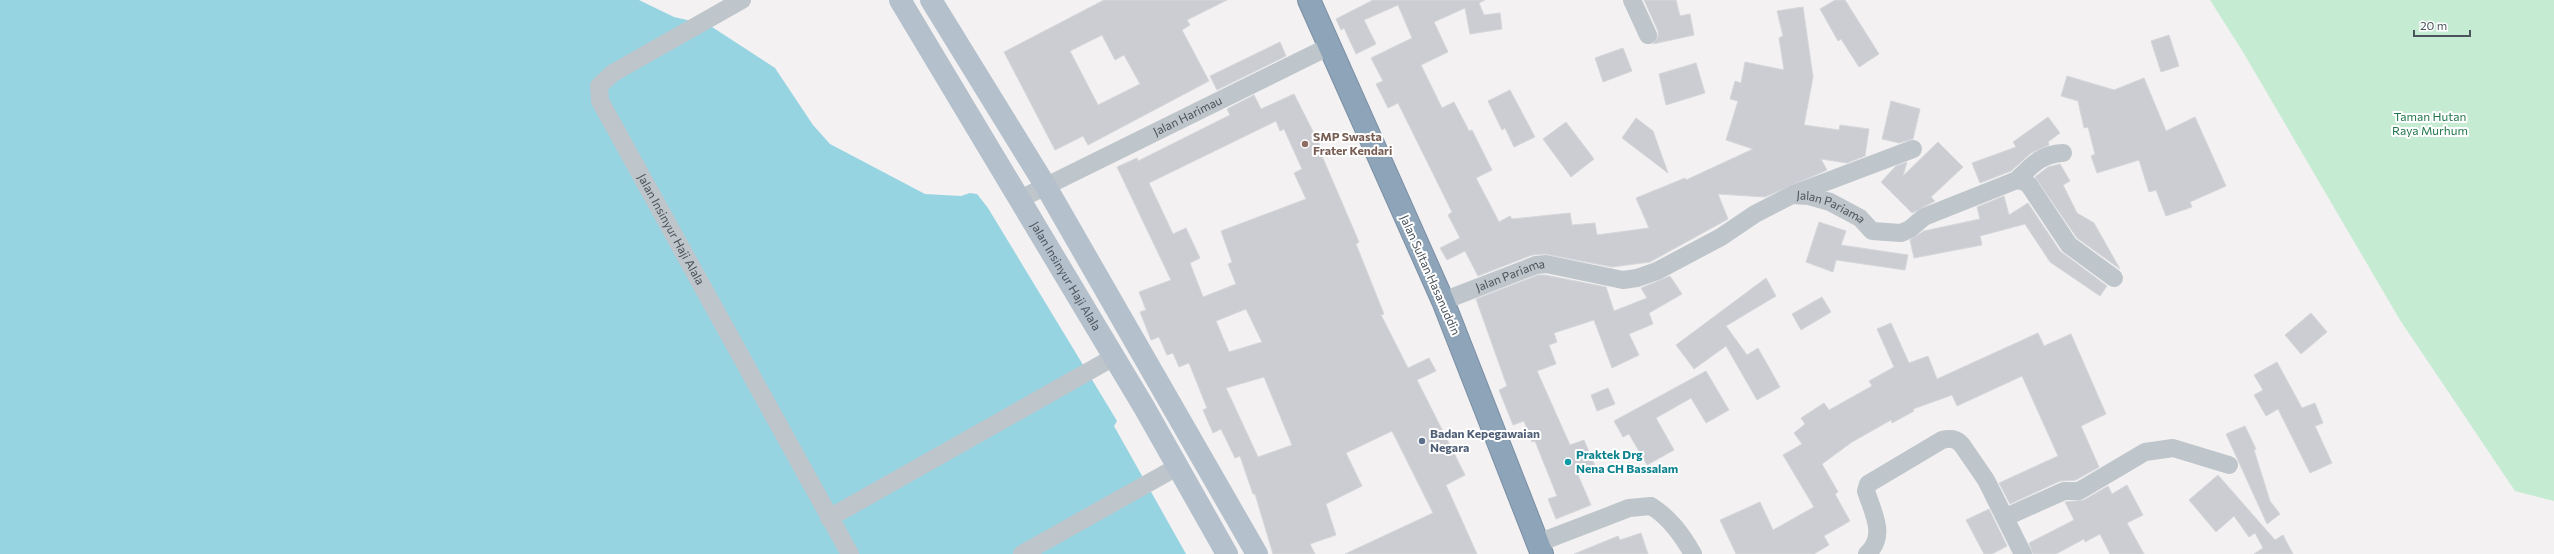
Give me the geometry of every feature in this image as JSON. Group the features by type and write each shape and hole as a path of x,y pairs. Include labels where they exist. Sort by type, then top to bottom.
{"highway":[{"name":"Jalan Sultan Hasanuddin","path":"1309,0 1443,301 1540,549"}],"main road":[{"name":"Jalan Insinyur Haji Alala","path":"900,0 1114,356 1227,554"},
{"path":"931,0 1045,185 1257,554"}],"street":[{"name":"Jalan Insinyur Haji Alala","path":"742,0 613,73 599,86 600,101 850,554"},
{"path":"1632,0 1648,35"},
{"name":"Jalan Harimau","path":"1020,199 1045,185 1330,46"},
{"path":"1792,195 1913,149"},
{"path":"2017,180 2039,159 2049,154 2063,153"},
{"path":"2017,180 2025,182 2029,185 2069,245 2114,278"},
{"name":"Jalan Pariama","path":"1443,301 1536,265 1546,264 1623,280 1637,278 1657,271 1721,237 1755,214 1792,195 1810,196 1830,202 1860,218 1872,230 1893,234 1910,229 1924,217 2017,180"},
{"path":"829,518 1114,356"},
{"path":"1869,553 1876,544 1879,531 1866,491 1868,484 1896,465 1942,440 1953,439 1962,445 1986,480 2006,517 2023,554"},
{"path":"2006,517 2064,491 2080,490 2145,452 2173,448 2229,465"},
{"path":"1022,554 1153,479 1177,467"},
{"path":"1540,549 1629,508 1651,506 1661,512 1682,534 1694,554"}],"green space":[{"name":"Taman Hutan Raya Murhum","path":"2210,0 2554,0 2554,501 2515,491 2400,320 2243,52"}],"water":[{"path":"0,0 639,0 674,17 709,25 775,68 813,125 830,144 925,194 961,196 970,193 977,194 988,208 1117,421 1114,426 1186,554 0,554"}],"building":[{"path":"1104,0 1227,0 1187,20 1190,25 1182,30 1209,81 1088,145 1083,136 1055,150 1004,52","holes":["1102,35 1115,60 1124,55 1140,84 1098,105 1070,51"]},
{"path":"1373,0 1485,0 1479,3 1484,15 1500,13 1502,29 1470,34 1465,8 1434,22 1448,52 1421,65 1442,108 1454,102 1469,131 1472,130 1492,170 1476,178 1499,222 1510,216 1512,219 1570,213 1572,225 1595,223 1597,235 1649,228 1636,198 1685,178 1686,180 1753,149 1726,140 1738,101 1730,99 1735,81 1741,83 1745,62 1784,70 1779,38 1783,36 1777,11 1803,7 1813,77 1804,125 1839,130 1840,125 1869,129 1865,156 1847,163 1821,159 1827,170 1765,197 1718,194 1728,219 1650,262 1612,267 1545,254 1532,255 1478,276 1465,251 1447,260 1440,248 1460,238 1448,215 1452,212 1398,103 1388,108 1376,84 1383,81 1371,58 1412,38 1398,5 1364,20 1376,44 1356,54 1344,28 1341,30 1336,19"},
{"path":"1644,0 1676,0 1680,16 1690,14 1694,35 1653,44 1658,36 1658,31"},
{"path":"1835,0 1845,0 1879,54 1859,67 1841,39 1838,41 1820,9"},
{"path":"2169,35 2179,66 2161,72 2151,41"},
{"path":"1280,42 1286,56 1217,90 1210,76"},
{"path":"1623,48 1632,71 1603,82 1595,58"},
{"path":"1696,63 1705,93 1666,105 1659,74"},
{"path":"2067,76 2114,90 2144,78 2166,131 2195,117 2226,186 2190,202 2192,207 2166,216 2156,190 2149,192 2139,160 2097,173 2091,156 2095,154 2088,127 2084,128 2078,101 2061,96"},
{"path":"1510,90 1535,137 1514,147 1505,128 1502,130 1488,101"},
{"path":"1294,94 1325,155 1322,156 1359,242 1356,244 1384,314 1381,315 1408,368 1429,358 1436,371 1417,380 1465,475 1446,485 1477,554 1345,554 1433,513 1392,431 1346,453 1362,486 1326,504 1336,535 1310,544 1315,554 1273,554 1255,494 1253,494 1240,456 1235,458 1221,429 1213,433 1203,410 1207,408 1189,363 1179,367 1173,353 1167,355 1159,337 1151,340 1140,312 1146,310 1139,292 1171,280 1117,167 1137,158 1138,161 1230,115 1227,109 1254,95 1261,109","holes":["1276,121 1280,131 1284,129 1302,169 1294,173 1306,199 1221,231 1232,262 1228,264 1236,284 1203,297 1190,263 1200,258 1186,228 1173,234 1149,183","1246,309 1262,342 1229,352 1216,321","1264,377 1292,445 1258,457 1226,388"]},
{"path":"1891,101 1920,109 1913,139 1899,143 1882,139"},
{"path":"2048,117 2060,133 2048,142 2049,145 2031,153 2011,171 1980,183 1972,163 2016,147 2013,142"},
{"path":"1636,118 1653,131 1668,173 1622,138"},
{"path":"1566,122 1594,159 1571,177 1543,139"},
{"path":"1938,142 1963,167 1931,197 1935,201 1912,213 1881,182 1896,166 1907,162 1903,176"},
{"path":"2060,164 2070,181 2063,185 2077,213 2094,223 2120,269 2077,238 2035,177 2048,167"},
{"path":"2004,196 2009,215 2028,203 2060,251 2107,286 2100,296 2050,262 2025,224 1980,236 1982,245 1914,258 1910,240 1924,231 1980,219 1977,207"},
{"path":"1819,222 1846,231 1841,245 1908,255 1905,270 1836,260 1833,272 1806,262"},
{"path":"1538,275 1545,275 1606,287 1614,311 1647,298 1641,288 1670,276 1682,294 1649,313 1653,324 1629,334 1639,355 1612,368 1594,320 1554,333 1557,342 1549,345 1556,364 1537,371 1570,445 1584,440 1596,468 1578,475 1591,505 1556,519 1548,499 1557,496 1535,441 1532,442 1524,421 1513,425 1499,390 1507,386 1476,299"},
{"path":"1766,278 1776,296 1726,326 1747,355 1758,348 1780,387 1757,400 1726,346 1694,369 1676,345"},
{"path":"1822,297 1831,312 1801,330 1792,314"},
{"path":"2311,313 2327,332 2301,354 2285,335"},
{"path":"1891,323 1909,363 1928,356 1937,379 2038,333 2044,346 2071,334 2106,414 2081,426 2099,467 2076,480 2060,481 2010,504 1999,483 2058,456 2022,376 1957,406 1952,395 1913,409 1914,411 1892,423 1891,420 1852,442 1822,464 1838,492 1835,494 1850,521 1824,536 1829,545 1814,554 1736,554 1720,520 1760,502 1773,530 1814,507 1783,455 1802,444 1794,433 1805,424 1801,418 1824,403 1829,410 1872,386 1869,381 1894,367 1877,329"},
{"path":"2277,362 2302,408 2315,403 2323,423 2315,426 2332,463 2310,473 2278,409 2266,416 2254,395 2263,390 2254,375"},
{"path":"1706,371 1729,410 1706,423 1691,398 1656,418 1674,450 1647,465 1629,434 1623,437 1614,421"},
{"path":"1608,388 1615,404 1597,411 1591,395"},
{"path":"2245,426 2256,449 2254,450 2270,501 2280,514 2267,524 2226,434"},
{"path":"2218,475 2275,540 2283,535 2293,554 2254,554 2263,548 2255,533 2249,537 2234,516 2216,532 2189,500"},
{"path":"2127,485 2143,515 2127,523 2144,554 2110,554 2100,534 2085,542 2084,539 2056,554 2033,554 2029,543 2074,520 2065,502 2084,500 2108,486 2112,494"},
{"path":"1989,509 2007,546 1992,554 1984,554 1966,520"},
{"path":"1641,533 1648,554 1574,554 1618,536 1620,540"}],"place":[{"name":"SMP Swasta Frater Kendari","path":"1305,144"},
{"name":"Badan Kepegawaian Negara","path":"1422,441"},
{"name":"Praktek Drg Nena CH Bassalam","path":"1568,462"}]}
